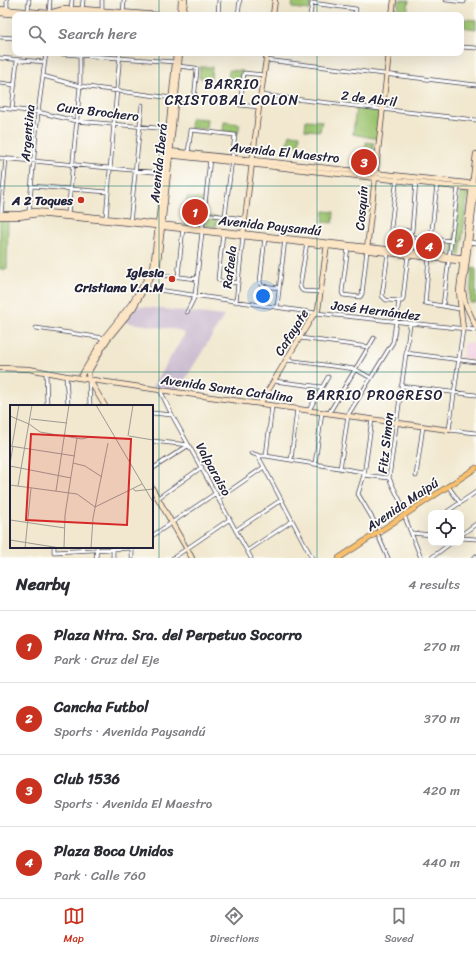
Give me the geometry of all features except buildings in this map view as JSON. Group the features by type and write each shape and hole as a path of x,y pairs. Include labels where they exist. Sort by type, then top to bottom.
{"main road":[{"path":"180,12 181,0"},
{"path":"183,12 185,0"},
{"path":"273,12 275,0"},
{"path":"392,12 394,0"},
{"path":"0,9 35,12"},
{"path":"55,12 64,9 82,12"},
{"path":"64,12 109,12"},
{"path":"0,13 12,14"},
{"name":"Avenida Iberá","path":"176,56 177,64"},
{"name":"Avenida Iberá","path":"160,225 177,64 179,56"},
{"name":"Rafaela","path":"243,235 260,95 267,56"},
{"name":"Cosquín","path":"367,249 389,56"},
{"name":"Avenida Iberá","path":"160,225 164,173 168,153 169,129 174,98"},
{"name":"Avenida El Maestro","path":"168,153 188,153 232,160 474,187"},
{"name":"Avenida El Maestro","path":"168,153 211,157"},
{"path":"476,154 469,242 464,260 464,298 468,312 476,327"},
{"path":"463,329 459,291 474,187"},
{"name":"Avenida Paysandú","path":"0,215 19,217 38,211 130,222"},
{"name":"Avenida Paysandú","path":"28,214 160,225 464,260"},
{"path":"81,378 104,338 157,271 160,225"},
{"path":"104,405 89,380 88,373 107,340 134,307 153,269 160,225"},
{"name":"Cafayate","path":"260,404 318,310 327,244"},
{"path":"460,311 468,312"},
{"name":"Avenida Santa Catalina","path":"0,368 29,369 89,380 449,430"},
{"name":"Avenida Maipú","path":"449,487 476,468"},
{"name":"Avenida Maipú","path":"344,557 405,515 476,471"},
{"path":"153,490 192,558"}],"street":[{"path":"7,0 7,9"},
{"path":"28,11 29,0"},
{"path":"49,12 50,0"},
{"path":"71,9 72,0"},
{"path":"82,12 83,0"},
{"path":"102,0 102,11"},
{"path":"123,12 124,0"},
{"path":"218,12 220,0"},
{"path":"238,12 240,0"},
{"path":"446,0 464,2 464,0"},
{"path":"310,12 312,3 356,9 356,12"},
{"path":"0,37 12,38"},
{"path":"464,47 476,48"},
{"name":"Argentina","path":"28,214 32,186 38,112 46,56"},
{"path":"68,214 80,86 80,56"},
{"path":"43,76 80,86 194,100 197,69 177,64 113,56"},
{"path":"106,218 120,57"},
{"path":"0,58 45,62"},
{"path":"12,109 17,60"},
{"path":"266,60 387,73 476,85"},
{"path":"259,107 240,105 244,73 264,75"},
{"path":"0,83 14,85"},
{"name":"2 de Abril","path":"260,95 476,120"},
{"path":"130,222 142,105"},
{"name":"Cura Brochero","path":"0,108 38,112 76,121 169,129"},
{"path":"188,153 191,130 235,135 224,216"},
{"path":"187,312 195,296 211,157"},
{"path":"0,158 164,173"},
{"path":"0,215 6,158"},
{"path":"397,178 391,229 411,232"},
{"path":"417,180 411,232 412,237 452,241"},
{"path":"431,239 437,183"},
{"path":"443,306 458,185"},
{"path":"32,186 108,192"},
{"path":"205,214 246,219"},
{"path":"178,276 183,228"},
{"path":"224,232 218,279 221,281 238,283"},
{"name":"Rafaela","path":"236,302 243,235"},
{"path":"265,237 260,282 263,286 279,288"},
{"path":"277,307 285,239"},
{"path":"307,242 300,286 303,291 320,292"},
{"path":"469,242 476,243"},
{"name":"Cosquín","path":"348,247 342,292 343,295 360,296 362,294 367,249"},
{"path":"388,251 382,296 383,299 400,301"},
{"path":"340,469 348,415 393,342 400,301 403,299 409,253"},
{"path":"429,256 425,303 460,311"},
{"path":"154,274 197,279"},
{"name":"José Hernández","path":"143,288 316,313 476,330"},
{"name":"Fitz Simon","path":"410,324 389,478 421,558"},
{"path":"36,328 104,338"},
{"path":"449,430 463,329"},
{"path":"300,338 369,347"},
{"path":"329,413 374,338"},
{"path":"406,353 476,362"},
{"path":"287,360 355,369 371,378"},
{"path":"46,372 47,405"},
{"path":"66,376 68,405"},
{"path":"309,410 328,378"},
{"path":"89,380 90,405"},
{"path":"274,381 322,387"},
{"path":"401,386 476,395"},
{"name":"Valparaiso","path":"160,390 172,415 249,555"},
{"path":"266,456 272,406"},
{"path":"291,460 297,409"},
{"path":"315,464 322,412"},
{"path":"153,413 172,415"},
{"path":"372,419 364,475 358,494 379,533 388,558"},
{"path":"416,476 423,426"},
{"name":"Avenida Santa Catalina","path":"449,430 476,433"},
{"path":"153,441 189,445"},
{"path":"153,468 189,445"},
{"path":"251,453 260,456 362,472 364,475 389,478"},
{"path":"260,456 259,458 312,558"},
{"path":"219,498 264,467"},
{"path":"158,498 202,468"},
{"path":"449,487 460,503"},
{"path":"450,510 476,492"},
{"path":"153,535 216,493"},
{"path":"236,530 281,500"},
{"path":"173,558 230,519"},
{"path":"245,558 292,521"},
{"path":"464,534 476,524"},
{"path":"412,533 428,535"},
{"path":"464,537 476,539"},
{"path":"431,558 447,546"},
{"path":"54,548 54,552 74,549 122,548"},
{"path":"96,558 97,548"},
{"path":"113,549 113,558"}],"shaded area":[{"path":"137,306 224,316 178,391 152,387 185,334 178,330 124,322"},
{"path":"464,343 476,344 476,360 462,358"}],"green space":[{"path":"293,0 311,1 310,10 292,8"},
{"path":"399,0 409,0 407,12 397,12"},
{"path":"464,19 476,20 476,29 464,27"},
{"path":"200,67 212,67 211,79 199,78"},
{"path":"229,70 243,71 241,83 228,81"},
{"path":"356,108 380,111 378,139 353,134"},
{"path":"191,118 207,119 206,129 190,128"},
{"path":"306,120 322,121 320,131 305,130"},
{"path":"224,122 240,124 238,133 223,131"},
{"path":"290,134 300,135 299,145 285,144 288,141"},
{"path":"366,142 374,143 372,157 365,156"},
{"path":"460,192 468,193 460,255 452,254"},
{"path":"187,197 205,199 203,228 184,226"},
{"path":"324,211 334,212 333,223 323,222"},
{"path":"206,216 217,217 216,227 205,226"},
{"path":"0,219 8,219 7,269 0,269"},
{"path":"392,234 410,238 449,242 448,254 390,246"},
{"path":"472,268 476,269 476,303 470,303"}],"place":[{"name":"Club 1536","path":"364,162"},
{"name":"A 2 Toques","path":"81,200"},
{"name":"Plaza Ntra. Sra. del Perpetuo Socorro","path":"195,212"},
{"name":"Cancha Futbol","path":"400,242"},
{"name":"Plaza Boca Unidos","path":"429,246"},
{"name":"Iglesia Cristiana V.A.M","path":"172,279"}],"district":[{"name":"BARRIO CRISTOBAL COLON","path":"232,92"},
{"name":"BARRIO PROGRESO","path":"375,395"}]}
